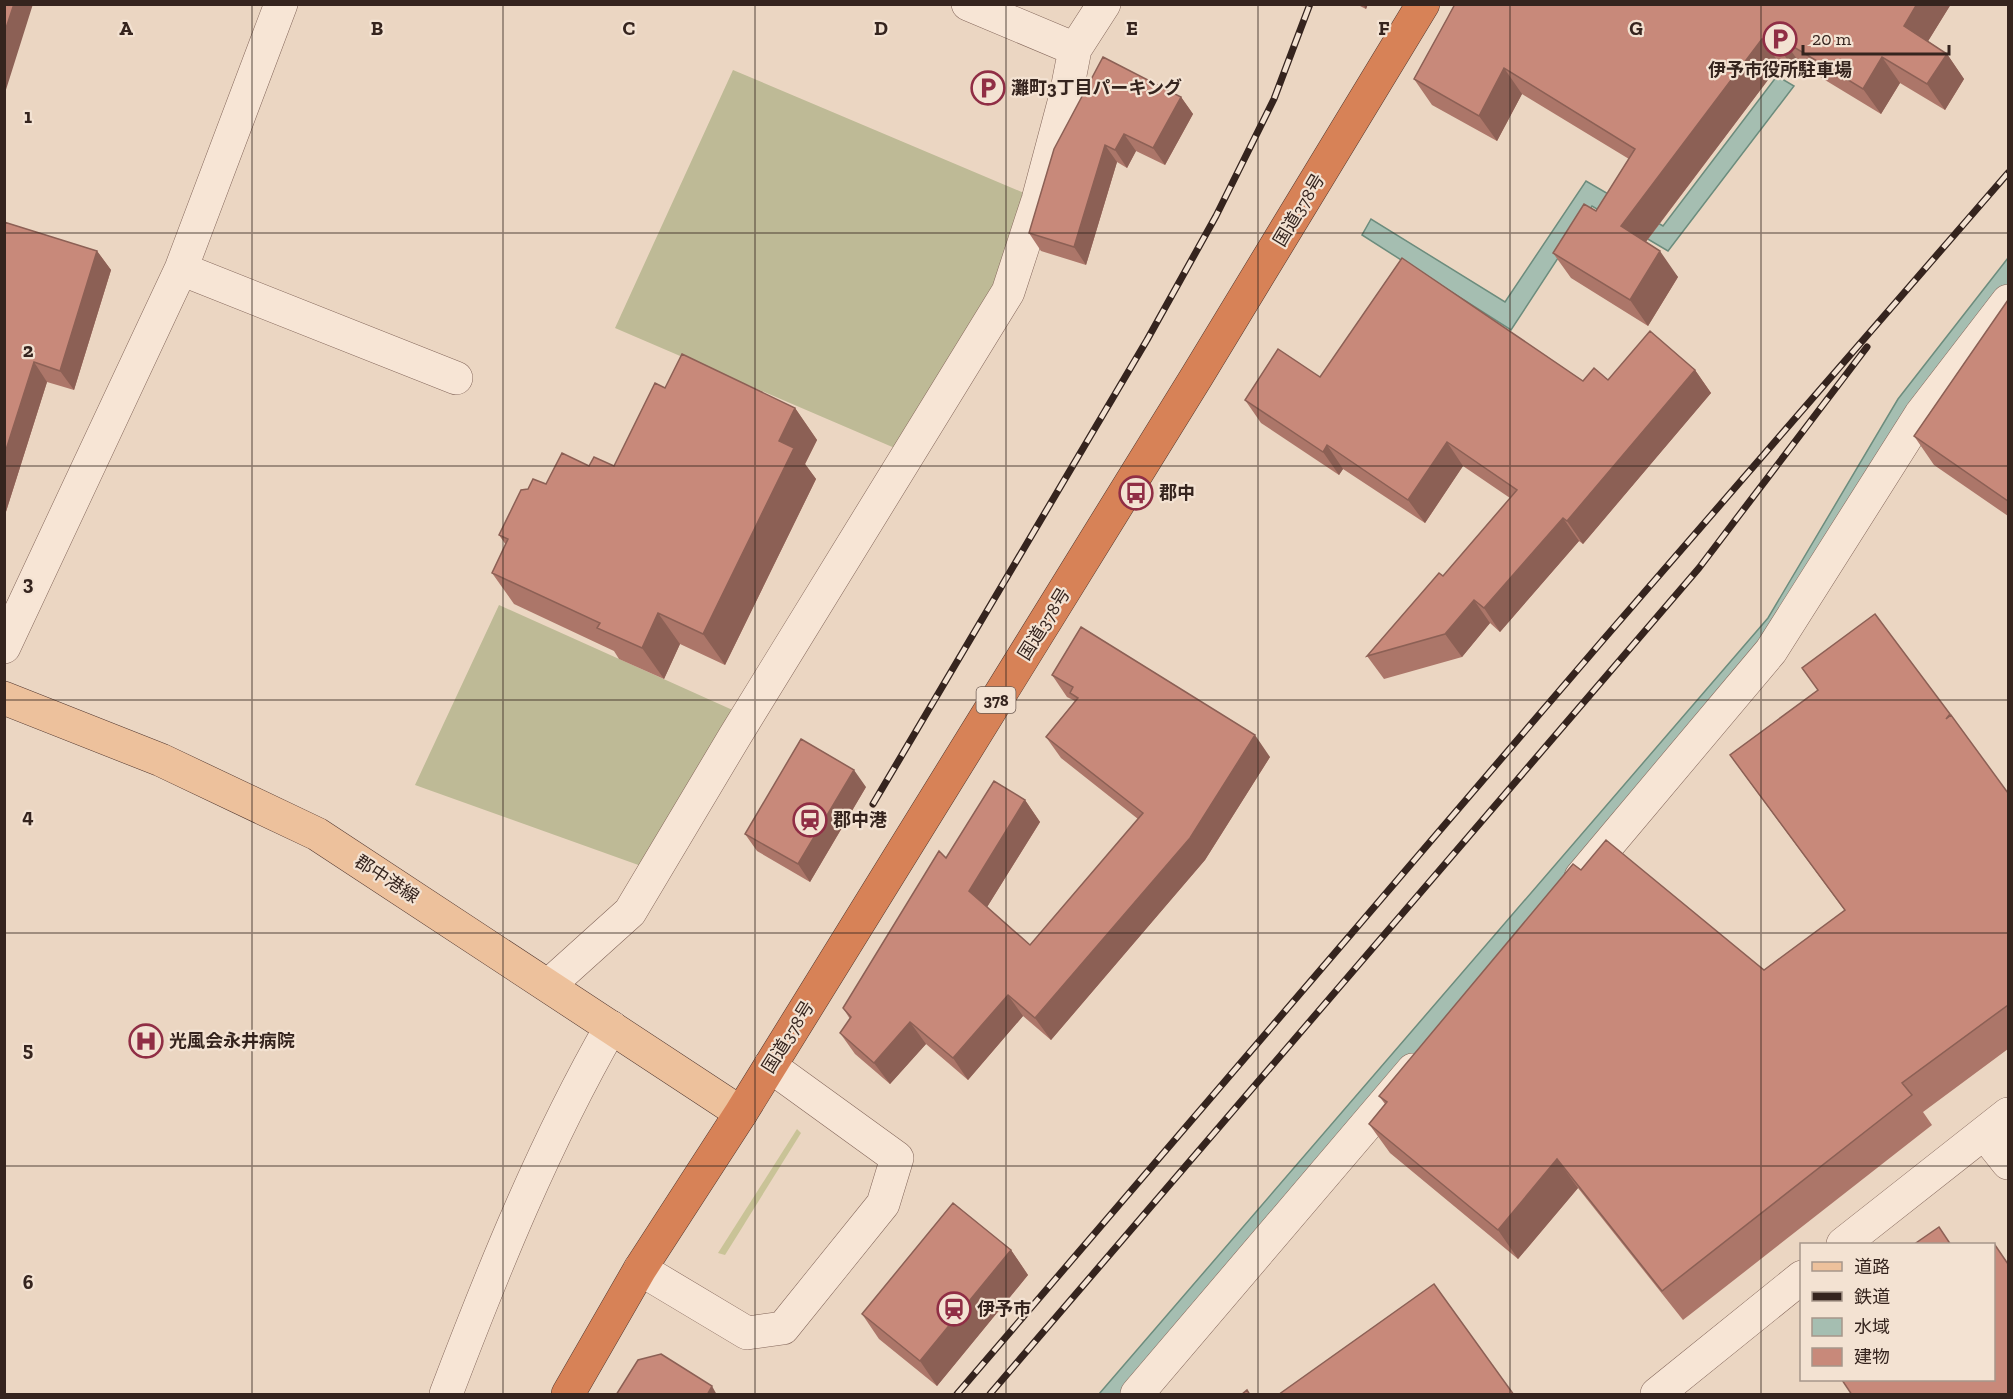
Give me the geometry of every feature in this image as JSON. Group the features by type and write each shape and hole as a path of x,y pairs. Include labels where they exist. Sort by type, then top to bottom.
{"highway":[{"name":"国道378号","path":"568,1395 640,1269 741,1113 1204,366 1423,4"}],"main road":[{"name":"郡中港線","path":"4,698 161,760 317,834 741,1113"}],"street":[{"path":"4,647 181,268 281,4"},
{"path":"968,4 1075,49"},
{"path":"549,985 630,912 735,736 1008,292 1038,200 1066,95 1075,49 1104,4"},
{"path":"181,268 456,378"},
{"path":"1565,895 1771,651 1921,414 2008,302"},
{"path":"446,1395 499,1254 572,1095 611,1027"},
{"path":"1137,1395 1435,1045"},
{"path":"640,1269 747,1333 783,1328 884,1204 897,1158 770,1066"},
{"path":"1845,1243 1996,1124 2008,1163"},
{"path":"1657,1395 1800,1279"}],"shaded area":[{"path":"733,70 1024,193 998,282 897,449 615,328"},
{"path":"499,605 737,712 644,867 415,785"},
{"path":"797,1129 801,1133 725,1255 718,1253"}],"water":[{"path":"1777,76 1794,86 1668,251 1592,206 1511,330 1362,235 1371,219 1505,302 1586,181 1663,226"},
{"path":"2008,258 2008,292 1784,636 1128,1394 1099,1394 1768,618 1898,399"}],"building":[{"path":"4,4 14,4 4,34"},
{"path":"1455,4 1917,4 1904,26 1947,54 1927,84 1882,57 1863,89 1784,41 1779,48 1762,39 1621,226 1660,251 1630,300 1553,253 1584,204 1596,211 1635,149 1504,68 1479,116 1414,79"},
{"path":"1103,57 1181,97 1153,148 1124,134 1115,150 1105,145 1074,247 1029,233 1054,149"},
{"path":"4,222 97,251 60,371 34,362 4,456"},
{"path":"1402,258 1583,381 1594,368 1608,380 1650,331 1695,370 1567,521 1563,518 1484,608 1474,600 1445,634 1367,656 1439,573 1443,576 1517,490 1447,442 1408,500 1327,445 1323,452 1245,400 1278,349 1320,377"},
{"path":"2008,300 2008,501 1914,436"},
{"path":"682,354 795,408 779,441 794,448 703,634 658,613 642,648 597,628 600,623 492,573 508,539 499,535 521,490 528,489 533,479 546,484 562,453 589,466 594,457 614,466 655,383 665,388"},
{"path":"1875,614 1950,714 1946,719 1951,715 2008,793 2008,1005 1902,1083 1912,1095 1662,1291 1557,1159 1498,1230 1369,1124 1387,1102 1379,1096 1573,864 1581,870 1606,840 1764,970 1845,910 1730,755 1818,690 1802,668"},
{"path":"1081,627 1255,735 1190,838 1035,1018 1008,995 953,1058 910,1022 874,1063 840,1033 851,1017 843,1008 939,851 946,858 994,781 1025,800 969,891 1030,945 1143,813 1046,737 1078,698 1070,693 1073,687 1052,675"},
{"path":"801,739 854,770 798,864 745,834"},
{"path":"953,1203 1011,1250 920,1361 862,1314"},
{"path":"1939,1227 1950,1243 1916,1243"},
{"path":"1995,1245 2008,1264 2008,1395 1852,1395 1843,1381 1995,1381"},
{"path":"1434,1284 1514,1395 1278,1395"},
{"path":"661,1354 712,1386 707,1395 616,1395 638,1360"}],"railway":[{"path":"873,804 1147,340 1216,216 1274,99 1310,4"},
{"path":"957,1394 1603,640 2008,173"},
{"path":"990,1394 1699,568 1867,347"}],"place":[{"name":"伊予市役所駐車場","path":"1780,39"},
{"name":"灘町3丁目パーキング","path":"988,88"},
{"name":"郡中","path":"1136,493"},
{"name":"郡中港","path":"810,820"},
{"name":"光風会永井病院","path":"146,1041"},
{"name":"伊予市","path":"954,1309"}]}
